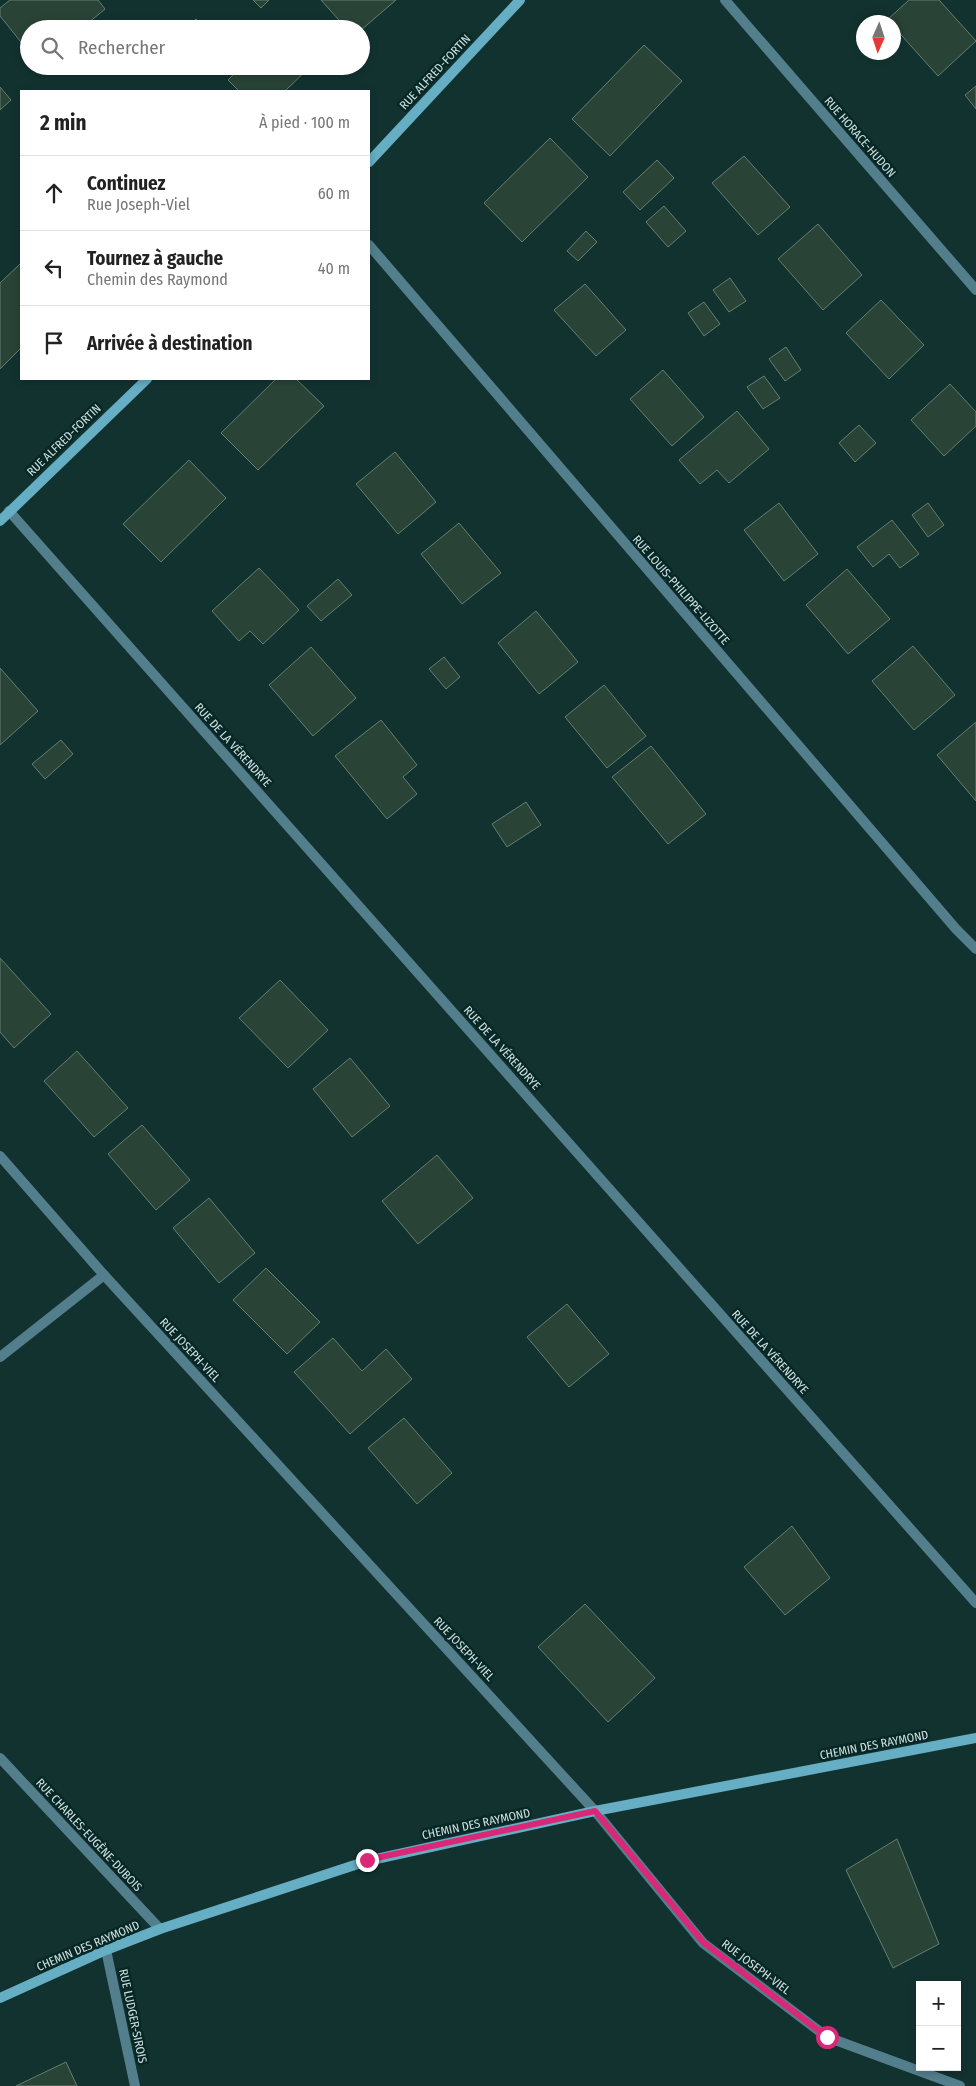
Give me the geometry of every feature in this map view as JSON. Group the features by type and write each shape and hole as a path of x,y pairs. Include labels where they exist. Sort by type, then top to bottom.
{"street":[{"name":"RUE ALFRED-FORTIN","path":"370,161 520,0"},
{"name":"RUE HORACE-HUDON","path":"724,0 976,290"},
{"name":"RUE LOUIS-PHILIPPE-LIZOTTE","path":"370,246 956,929 976,949"},
{"name":"RUE ALFRED-FORTIN","path":"0,521 146,380"},
{"name":"RUE DE LA VÉRENDRYE","path":"9,511 976,1603"},
{"name":"RUE JOSEPH-VIEL","path":"0,1156 104,1275 595,1811 703,1942 827,2037 960,2086"},
{"path":"0,1357 104,1275"},
{"name":"CHEMIN DES RAYMOND","path":"0,1998 106,1950 160,1929 367,1860 595,1811 976,1738"},
{"name":"RUE CHARLES-EUGÈNE-DUBOIS","path":"0,1758 160,1929"},
{"name":"RUE LUDGER-SIROIS","path":"106,1950 135,2086"}],"building":[{"path":"10,0 98,0 105,9 92,20 20,20 20,41 0,16 0,8"},
{"path":"253,0 269,0 261,8"},
{"path":"321,0 396,0 370,22 370,20 339,20"},
{"path":"909,0 939,0 976,41 938,76 901,35 901,15 892,15"},
{"path":"644,45 682,81 610,156 572,119"},
{"path":"233,75 302,75 286,90 238,90 228,80"},
{"path":"976,86 976,109 965,95"},
{"path":"0,87 11,100 0,110"},
{"path":"550,138 588,177 522,242 484,203"},
{"path":"744,156 790,207 758,235 712,183"},
{"path":"657,160 674,178 640,210 623,192"},
{"path":"664,206 686,231 668,247 646,222"},
{"path":"818,224 862,275 823,310 778,259"},
{"path":"586,231 597,242 578,261 567,251"},
{"path":"20,264 20,349 0,369 0,283"},
{"path":"730,278 746,301 729,312 713,290"},
{"path":"585,284 626,330 596,356 554,310"},
{"path":"881,300 924,345 889,379 846,333"},
{"path":"704,302 720,324 704,336 688,313"},
{"path":"786,347 801,370 785,381 769,359"},
{"path":"663,370 704,417 672,446 630,399"},
{"path":"764,376 780,398 763,409 747,387"},
{"path":"275,380 297,380 324,406 258,470 221,433"},
{"path":"950,384 976,412 976,426 944,456 911,420"},
{"path":"737,411 769,449 729,483 717,470 700,484 679,460"},
{"path":"859,425 876,443 855,462 839,443"},
{"path":"395,452 436,502 398,534 356,484"},
{"path":"189,460 226,498 161,562 123,524"},
{"path":"779,503 818,554 784,581 744,530"},
{"path":"928,503 944,525 928,537 912,515"},
{"path":"892,520 919,554 900,568 889,554 873,567 857,547"},
{"path":"459,523 501,573 462,604 421,554"},
{"path":"259,568 299,610 263,644 250,631 239,641 212,611"},
{"path":"847,569 890,619 848,654 806,605"},
{"path":"338,579 352,595 321,621 307,606"},
{"path":"536,611 578,662 539,694 498,643"},
{"path":"913,646 955,695 914,730 872,681"},
{"path":"311,647 356,698 313,736 269,685"},
{"path":"444,657 460,677 446,689 429,669"},
{"path":"0,668 38,711 0,745"},
{"path":"604,685 646,736 607,768 565,717"},
{"path":"381,720 417,765 403,777 417,794 387,819 335,756"},
{"path":"976,722 976,801 937,755"},
{"path":"61,740 73,754 45,779 32,764"},
{"path":"651,746 706,814 668,844 612,777"},
{"path":"526,802 541,825 507,847 492,824"},
{"path":"0,958 51,1014 14,1048 0,1032"},
{"path":"280,980 328,1030 288,1068 239,1018"},
{"path":"77,1051 128,1108 94,1137 44,1081"},
{"path":"350,1058 390,1106 352,1137 313,1089"},
{"path":"142,1125 190,1180 156,1210 108,1154"},
{"path":"437,1155 473,1198 418,1244 382,1201"},
{"path":"209,1198 255,1253 219,1283 173,1228"},
{"path":"266,1268 320,1322 287,1354 233,1300"},
{"path":"567,1304 609,1354 569,1387 527,1337"},
{"path":"333,1338 362,1371 386,1349 412,1379 350,1434 294,1372"},
{"path":"404,1418 452,1473 417,1504 368,1448"},
{"path":"792,1526 830,1578 785,1615 744,1567"},
{"path":"585,1604 655,1678 608,1722 538,1647"},
{"path":"897,1839 939,1944 893,1968 846,1870"},
{"path":"66,2062 77,2086 16,2086"}],"route":[{"path":"367,1860 595,1811 703,1942 827,2037"}]}
